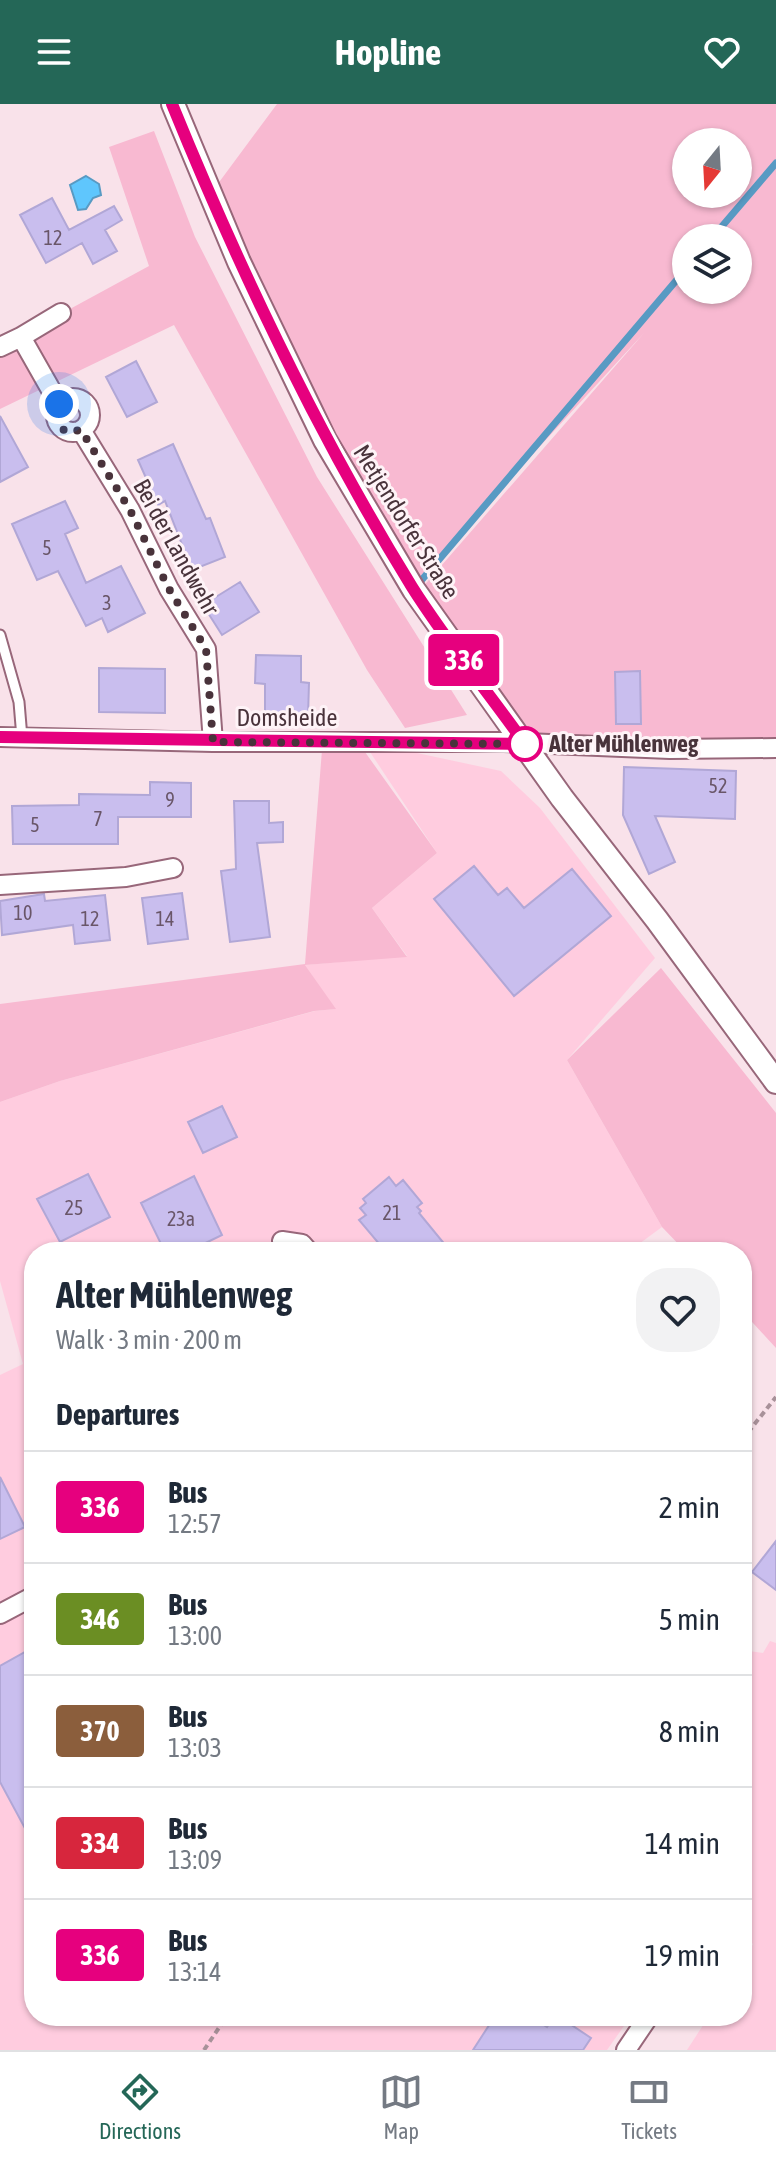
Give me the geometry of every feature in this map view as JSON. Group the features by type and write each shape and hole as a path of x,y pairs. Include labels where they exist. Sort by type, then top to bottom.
{"street":[{"name":"Metjendorfer Straße","path":"173,104 239,262 325,440 414,590 562,798 657,920 776,1082"},
{"path":"0,347 61,313"},
{"name":"Bei der Landwehr","path":"21,337 59,404 69,398 84,402 90,414 81,430 130,510 169,589 206,649 213,742"},
{"name":"Domsheide","path":"0,737 525,744"},
{"path":"525,744 657,749 776,748"},
{"path":"0,885 126,877 173,868"},
{"path":"282,1241 289,1242"},
{"path":"0,1614 24,1601"},
{"path":"626,2050 642,2026"}],"lane":[{"path":"0,635 19,702 22,738"}],"path":[{"path":"752,1427 776,1397"},
{"path":"204,2050 220,2026"}],"shaded area":[{"path":"277,104 776,104 776,739 672,741 533,734 421,589 644,333 416,581 332,435 217,185"},
{"path":"154,131 195,237 317,477 467,715 405,728 367,670 174,325 0,409 0,347 149,266 109,147"},
{"path":"322,750 365,752 437,853 372,908 407,957 305,965 336,1009 314,1011 60,1081 0,1102 0,1004 305,964"},
{"path":"370,752 417,753 501,771 540,808 655,958 567,1060 662,1227 642,1242 24,1242 24,2026 624,2026 607,2050 0,2050 0,1375 23,1364 0,1281 0,1102 60,1081 315,1011 335,1009 305,965 407,956 372,908 437,853"},
{"path":"661,968 776,1113 776,1348 752,1322 752,1242 676,1242 662,1227 567,1060"},
{"path":"770,1641 776,1643 776,2050 687,2050 703,2026 752,2026 752,1651 763,1653"}],"water":[{"path":"86,176 99,184 101,195 93,198 86,209 78,210 70,185"}],"building":[{"path":"52,198 69,230 114,206 122,220 105,230 117,251 93,264 82,243 46,263 20,215"},
{"path":"136,361 157,402 127,417 106,377"},
{"path":"0,416 28,467 0,482"},
{"path":"173,444 206,519 210,518 225,557 192,570 165,501 158,505 138,460"},
{"path":"65,501 78,528 65,534 86,583 121,566 145,613 108,632 102,618 86,626 58,571 37,580 12,524"},
{"path":"240,582 259,612 222,635 203,605"},
{"path":"256,655 301,656 301,682 309,683 308,717 265,715 265,684 255,683"},
{"path":"99,668 165,669 165,713 99,712"},
{"path":"640,671 641,724 616,724 615,672"},
{"path":"624,767 736,771 735,819 655,816 675,862 649,874 623,815"},
{"path":"150,782 191,783 191,817 118,817 118,844 13,844 12,806 79,805 79,794 150,795"},
{"path":"234,801 269,801 269,823 283,822 283,842 257,843 270,937 230,942 221,871 236,869"},
{"path":"474,866 498,895 507,888 524,908 572,869 611,916 514,996 434,899"},
{"path":"182,893 188,939 148,944 142,898"},
{"path":"44,894 45,901 105,895 110,940 75,944 73,925 2,935 0,901"},
{"path":"222,1106 237,1137 203,1153 188,1122"},
{"path":"88,1174 110,1217 60,1242 37,1199"},
{"path":"194,1176 222,1235 208,1242 160,1242 141,1203"},
{"path":"389,1177 396,1186 403,1180 422,1203 417,1207 421,1211 419,1213 443,1242 378,1242 359,1220 366,1215 360,1208 366,1203 363,1199"},
{"path":"0,1477 24,1527 0,1539"},
{"path":"776,1541 776,1590 752,1572"},
{"path":"24,1653 24,1826 0,1782 0,1666"},
{"path":"489,2026 573,2026 591,2038 583,2050 473,2050"}],"waterway":[{"path":"724,224 776,163"},
{"path":"420,582 672,285"}],"bus line":[{"name":"336","path":"0,737 525,744 414,590 325,440 239,262 172,104"}],"place":[{"name":"Alter Mühlenweg","path":"525,744"}],"route":[{"path":"59,404 55,416 57,423 67,432 81,430 130,510 169,589 206,649 213,742 525,744"}]}
